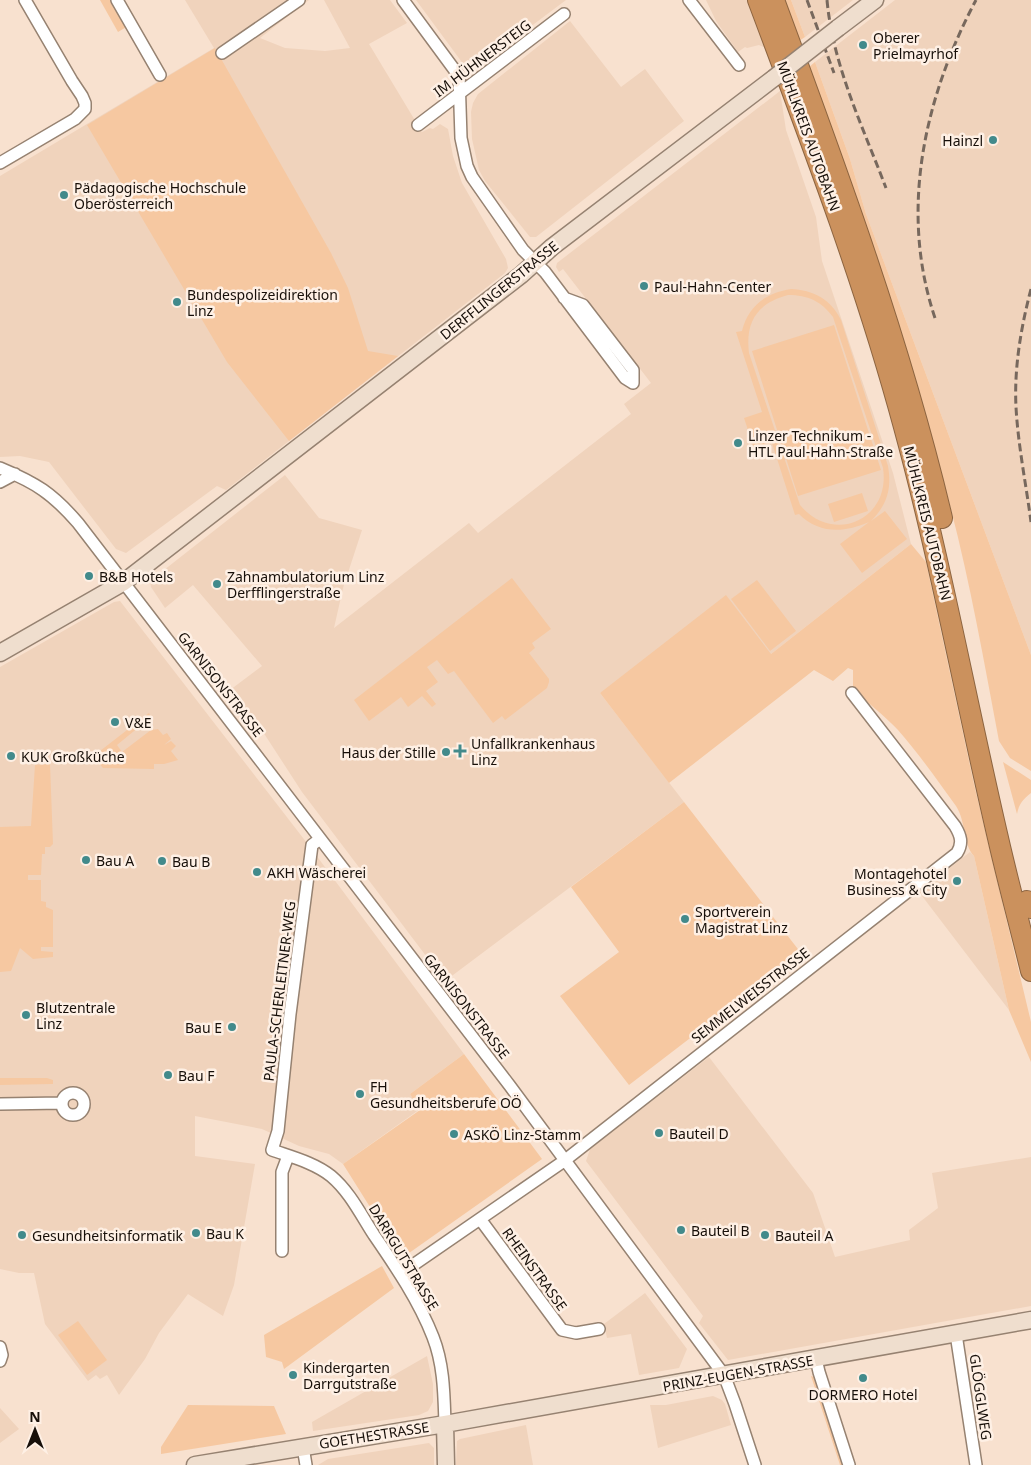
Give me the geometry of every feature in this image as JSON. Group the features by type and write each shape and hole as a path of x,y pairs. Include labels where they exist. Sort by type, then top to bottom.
{"highway":[{"name":"MÜHLKREIS AUTOBAHN","path":"758,0 833,202 877,335 904,425 927,514 998,839 1031,971"},
{"name":"MÜHLKREIS AUTOBAHN","path":"774,0 857,227 912,401 946,534 1030,909"}],"street":[{"path":"0,163 75,119 85,109 82,96 24,0"},
{"path":"117,0 160,76"},
{"path":"222,53 299,0"},
{"path":"403,0 460,76 461,138 467,166 472,177 522,250 545,272 564,298 624,378 633,383 633,370 583,305 564,298"},
{"path":"689,0 740,65"},
{"name":"DERFFLINGERSTRASSE","path":"0,653 124,582 514,281 556,244 875,0"},
{"name":"IM HÜHNERSTEIG","path":"418,125 564,14"},
{"name":"GARNISONSTRASSE","path":"0,468 34,483 66,509 504,1078 724,1375 736,1404 755,1465"},
{"path":"0,482 15,474"},
{"name":"SEMMELWEISSTRASSE","path":"400,1274 564,1161 951,858 960,847 960,833 852,693"},
{"name":"PAULA-SCHERLEITNER-WEG","path":"272,1150 278,1131 290,1014 312,845 320,838"},
{"path":"0,1104 62,1103"},
{"name":"DARRGUTSTRASSE","path":"272,1150 322,1170 339,1184 400,1274 425,1320 438,1351 443,1384 445,1424"},
{"path":"282,1251 282,1172 288,1156"},
{"name":"RHEINSTRASSE","path":"480,1219 562,1330 576,1333 599,1329"},
{"name":"PRINZ-EUGEN-STRASSE","path":"445,1424 1031,1320"},
{"name":"GLÖGGLWEG","path":"956,1334 976,1465"},
{"path":"0,1362 1,1348"},
{"path":"816,1359 849,1465"},
{"path":"445,1424 446,1465"},
{"name":"GOETHESTRASSE","path":"195,1465 445,1424"},
{"name":"GOETHESTRASSE","path":"302,1447 306,1465"}],"shaded area":[{"path":"100,0 112,0 128,26 118,32"},
{"name":"Bundespolizeidirektion Linz","path":"185,0 309,0 260,38 285,48 325,51 350,48 324,0 390,0 407,23 369,44 422,132 430,128 433,129 440,124 448,129 453,156 462,183 506,259 508,268 505,273 226,490 217,486 126,553 116,549 49,462 20,456 0,457 0,176 214,48"},
{"path":"416,0 566,0 474,69 464,65"},
{"path":"706,0 749,0 768,49 759,45 745,47 738,52 716,21"},
{"path":"784,0 791,0 805,37 799,41"},
{"path":"791,0 853,0 805,37"},
{"path":"895,0 1031,0 1031,655 866,214 850,159 815,62"},
{"path":"570,21 621,87 645,69 684,121 536,237 530,237 485,181 479,170 472,139 471,112 478,94"},
{"path":"215,48 331,253 348,288 368,351 398,356 289,441 227,362 87,125"},
{"path":"815,62 850,159 866,214 1031,655 1031,771 1010,758 999,741 968,581 945,487 898,328 809,67"},
{"path":"780,91 786,130 816,217 822,261 893,473 911,544 771,654 600,693 684,802 445,981 302,792 265,735 230,690 262,666 193,585 165,608 151,587 150,581 285,475 319,518 362,530 343,588 334,628 469,523 478,533 631,414 624,404 651,383 563,269 559,272 556,267 557,263"},
{"path":"791,289 807,291 827,301 837,313 841,320 888,466 889,489 887,496 881,509 871,521 885,511 907,539 862,573 840,544 869,522 860,526 832,530 815,525 799,514 795,515 772,443 754,448 744,418 762,412 736,332 742,331 749,314 759,302 782,291","holes":["795,295 814,300 833,317 883,468 883,486 878,501 869,513 857,521 843,525 828,523 813,517 800,505 749,353 749,332 761,308 778,298"]},
{"path":"834,325 881,470 798,496 752,351"},
{"path":"862,493 868,511 834,522 828,504"},
{"path":"911,544 926,562 974,784 1031,1022 1031,1062 1009,1010 974,856 968,846 959,812 898,730 853,688 853,670 848,668 833,681 814,670 669,783 600,693 726,595 771,654"},
{"path":"512,578 551,629 532,643 535,648 529,653 549,679 547,688 505,720 502,716 493,723 454,671 448,674 437,660 427,667 438,682 426,691 436,704 432,707 422,696 408,707 401,697 369,721 354,700"},
{"path":"757,580 796,631 770,651 731,599"},
{"path":"120,601 310,847 464,1054 410,1094 420,1109 343,1164 329,1154 299,1146 262,1129 195,1116 195,1156 255,1164 234,1285 223,1316 188,1294 159,1333 145,1359 119,1395 107,1375 100,1379 96,1375 88,1381 45,1324 34,1273 19,1273 0,1269 0,667 114,602"},
{"path":"149,713 151,717 117,745 122,752 151,730 158,729 163,735 167,733 171,739 164,745 171,741 176,746 171,751 178,760 164,764 154,764 154,769 103,768 99,763 100,751"},
{"path":"1003,762 1031,780 1031,793 1022,802 1017,814"},
{"path":"50,764 53,844 50,847 45,847 45,854 42,854 41,875 28,875 28,880 41,880 41,901 46,902 46,907 53,910 53,947 41,947 41,951 53,952 53,957 33,959 20,948 11,971 0,972 0,827 31,826 35,765"},
{"name":"Sportverein Magistrat Linz","path":"684,802 801,953 629,1085 560,996 619,952 571,887"},
{"path":"970,852 974,856 1009,1010 919,892"},
{"name":"ASKÖ Linz-Stamm","path":"464,1054 542,1159 402,1258 343,1164 420,1110 410,1094"},
{"path":"709,1057 813,1193 835,1257 910,1240 909,1230 938,1208 932,1173 1031,1157 1031,1306 728,1360 699,1323 703,1316 586,1161 590,1149"},
{"path":"0,1078 47,1078 53,1080 53,1084 0,1085"},
{"path":"382,1266 394,1288 284,1369 282,1362 266,1357 264,1335"},
{"path":"645,1293 687,1349 679,1368 639,1375 631,1334 607,1338 604,1324"},
{"path":"78,1321 107,1360 87,1375 58,1335"},
{"path":"427,1356 433,1384 433,1402 428,1411 419,1415 313,1431 312,1422"},
{"path":"811,1376 814,1377 843,1465 840,1465"},
{"path":"713,1396 722,1400 725,1404 731,1425 658,1448 650,1405 666,1405"},
{"path":"188,1405 274,1406 286,1434 161,1454 161,1447"},
{"path":"0,1408 19,1429 0,1443"},
{"path":"526,1425 533,1465 456,1465 457,1441 460,1439"},
{"path":"429,1443 434,1448 434,1465 318,1465 328,1459"}],"railway":[{"path":"807,0 834,73"},
{"path":"827,0 830,25 842,72 886,188"},
{"path":"935,318 924,278 919,237 918,196 923,156 931,115 943,76 958,37 976,0"},
{"path":"1031,289 1024,318 1016,377 1018,436 1031,522"}],"place":[{"name":"Oberer Prielmayrhof","path":"863,45"},
{"name":"Hainzl","path":"993,140"},
{"name":"Pädagogische Hochschule Oberösterreich","path":"64,195"},
{"name":"Paul-Hahn-Center","path":"644,286"},
{"name":"Bundespolizeidirektion Linz","path":"177,302"},
{"name":"Linzer Technikum - HTL Paul-Hahn-Straße","path":"738,443"},
{"name":"B&B Hotels","path":"89,576"},
{"name":"Zahnambulatorium Linz Derfflingerstraße","path":"217,584"},
{"name":"V&E","path":"115,722"},
{"name":"Unfallkrankenhaus Linz","path":"460,751"},
{"name":"Haus der Stille","path":"446,752"},
{"name":"KUK Großküche","path":"11,756"},
{"name":"Bau A","path":"86,860"},
{"name":"Bau B","path":"162,861"},
{"name":"AKH Wäscherei","path":"257,872"},
{"name":"Montagehotel Business & City","path":"957,881"},
{"name":"Sportverein Magistrat Linz","path":"685,919"},
{"name":"Blutzentrale Linz","path":"26,1015"},
{"name":"Bau E","path":"232,1027"},
{"name":"Bau F","path":"168,1075"},
{"name":"FH Gesundheitsberufe OÖ","path":"360,1094"},
{"name":"Bauteil D","path":"659,1133"},
{"name":"ASKÖ Linz-Stamm","path":"454,1134"},
{"name":"Bauteil B","path":"681,1230"},
{"name":"Bau K","path":"196,1233"},
{"name":"Gesundheitsinformatik","path":"22,1235"},
{"name":"Bauteil A","path":"765,1235"},
{"name":"Kindergarten Darrgutstraße","path":"293,1375"},
{"name":"DORMERO Hotel","path":"863,1378"}]}
